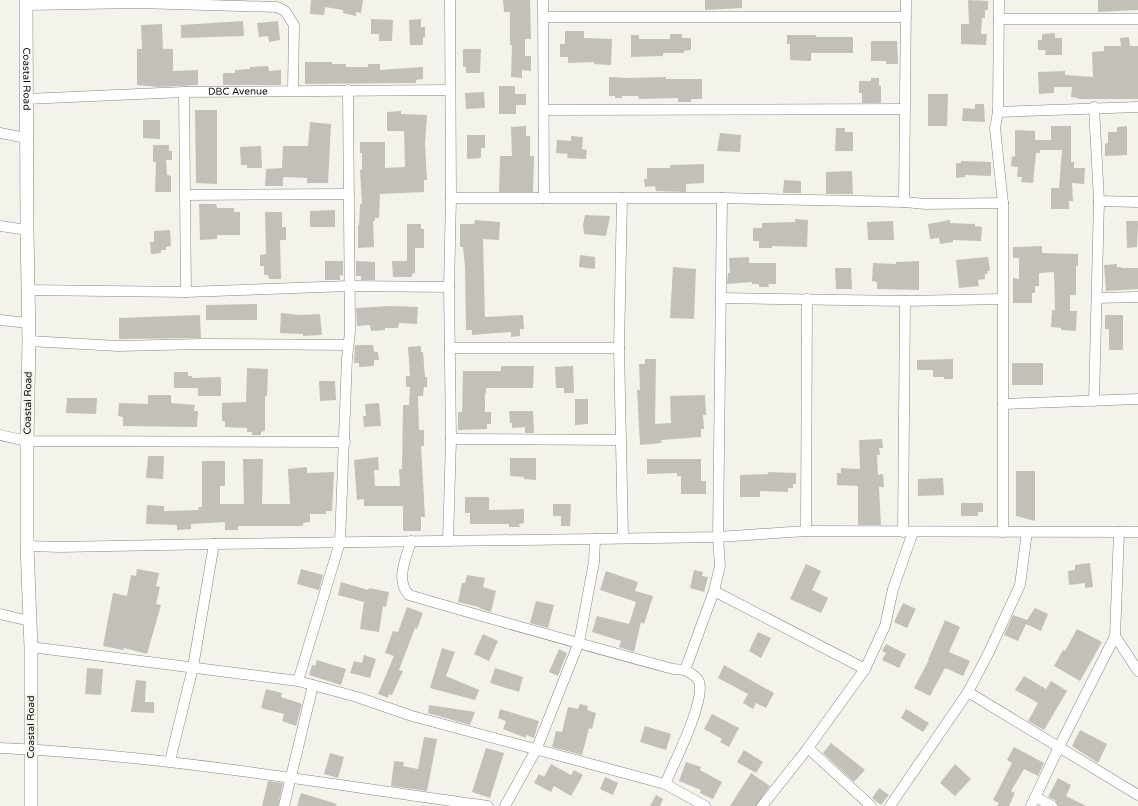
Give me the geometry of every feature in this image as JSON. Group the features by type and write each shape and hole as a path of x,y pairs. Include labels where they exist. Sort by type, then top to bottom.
{"main road":[{"name":"Coastal Road","path":"26,2 26,138 29,341 27,546 31,647 31,806"}],"street":[{"path":"448,541 451,439 449,287 451,198 450,0"},
{"path":"544,0 544,198"},
{"path":"904,202 906,140 904,109 906,0"},
{"path":"999,0 998,112 995,128 1003,203 1003,532"},
{"path":"26,2 138,3 277,7 285,11 294,25 293,90"},
{"path":"544,17 906,17"},
{"path":"999,19 1138,19"},
{"path":"298,681 340,542 348,345 350,332 348,90"},
{"name":"DBC Avenue","path":"26,99 184,92 450,90"},
{"path":"184,92 186,292"},
{"path":"998,112 1138,107"},
{"path":"1094,108 1098,201 1094,401"},
{"path":"544,110 904,109"},
{"path":"0,133 26,138"},
{"path":"186,195 349,194"},
{"path":"451,198 722,198 904,202 926,204 1003,203"},
{"path":"622,198 619,348 623,537"},
{"path":"685,670 714,591 720,566 718,537 722,198"},
{"path":"1098,201 1138,202"},
{"path":"0,226 27,230"},
{"path":"28,290 186,292 349,286 449,287"},
{"path":"1097,298 1138,297"},
{"path":"721,298 905,300 1002,299"},
{"path":"806,531 807,299"},
{"path":"762,806 808,748 865,669 885,626 908,532 905,300"},
{"path":"0,320 28,323"},
{"path":"29,341 118,346 202,344 348,345"},
{"path":"450,348 619,348"},
{"path":"1003,404 1138,399"},
{"path":"0,435 27,441 345,442"},
{"path":"451,439 620,440"},
{"path":"27,546 61,547 595,539 623,537 718,537 806,531 1138,532"},
{"path":"890,806 968,692 1020,585 1027,532"},
{"path":"1052,806 1033,802 1115,636 1120,532"},
{"path":"505,806 537,748 578,642 594,562 595,539"},
{"path":"411,541 401,578 403,588 409,595 673,669 685,670 697,677 700,682 700,691 690,728 665,784"},
{"path":"170,761 193,666 214,544"},
{"path":"714,591 865,669"},
{"path":"0,614 30,621"},
{"path":"1115,636 1138,671"},
{"path":"31,647 193,666 298,681 357,697 412,716 537,748 665,784 705,806"},
{"path":"284,806 313,685"},
{"path":"968,692 1138,795"},
{"path":"0,748 31,749 170,761 291,776 488,806"},
{"path":"808,748 871,806"},
{"path":"412,806 416,796"}],"building":[{"path":"311,0 363,0 361,13 356,12 356,16 343,13 343,10 325,7 324,15 310,14"},
{"path":"503,0 530,0 531,39 525,39 525,56 531,56 531,71 522,70 522,78 511,77 512,45 510,45 510,12 504,12"},
{"path":"705,0 742,0 742,8 705,10"},
{"path":"968,0 988,1 988,10 985,10 985,18 982,18 981,34 987,34 986,45 961,44 961,24 969,24"},
{"path":"1098,0 1138,0 1138,10 1098,12"},
{"path":"371,19 393,20 392,41 379,41 379,34 371,34"},
{"path":"421,19 421,27 425,27 423,45 410,45 409,20"},
{"path":"243,21 244,36 181,38 181,25"},
{"path":"278,21 280,40 269,42 268,36 259,37 257,23"},
{"path":"162,24 163,49 173,49 173,71 198,70 198,85 159,87 137,85 137,49 142,49 141,25"},
{"path":"565,31 584,31 584,38 612,39 611,65 594,64 594,62 568,63 568,57 560,57 560,44 565,44"},
{"path":"1055,33 1055,38 1062,38 1062,55 1045,55 1046,50 1038,50 1038,40 1042,40 1042,34"},
{"path":"670,34 682,34 682,38 691,38 691,50 684,51 684,53 663,53 663,56 631,57 631,35 639,35 639,39 670,39"},
{"path":"787,35 853,37 853,53 811,53 811,61 790,60 790,44 787,44"},
{"path":"1129,37 1130,46 1138,46 1138,99 1078,99 1071,97 1072,87 1054,87 1054,93 1039,94 1038,72 1065,71 1065,75 1093,77 1092,52 1104,51 1104,46 1121,46 1120,38"},
{"path":"871,41 897,41 898,64 886,64 886,61 871,61"},
{"path":"463,49 481,49 480,73 466,73 466,67 463,67"},
{"path":"305,62 332,62 332,64 346,64 346,67 368,67 368,64 380,64 380,70 423,67 423,79 416,80 416,83 305,84"},
{"path":"268,66 269,71 281,70 281,85 223,85 223,73 235,73 235,70"},
{"path":"609,77 666,77 666,79 702,79 702,99 691,99 691,102 678,102 678,98 639,99 638,96 622,96 622,98 615,98 615,96 609,96"},
{"path":"871,78 879,78 879,86 881,86 881,103 862,103 862,93 859,93 859,81 871,81"},
{"path":"499,86 515,86 515,94 526,94 526,105 516,105 516,114 499,114"},
{"path":"484,92 485,108 466,109 465,93"},
{"path":"928,94 948,94 947,126 928,126"},
{"path":"975,104 984,104 985,122 962,121 963,108 975,109"},
{"path":"195,110 217,110 217,184 196,183"},
{"path":"401,111 401,114 427,115 425,144 427,180 424,180 424,192 380,194 379,218 375,218 375,221 373,221 374,247 358,248 358,225 360,204 362,204 360,170 362,170 362,153 360,153 360,142 385,142 385,168 405,167 404,131 387,131 387,112"},
{"path":"143,120 160,120 160,139 143,138"},
{"path":"310,122 331,124 328,183 307,183 307,178 283,177 283,186 265,186 266,169 282,168 283,146 308,146"},
{"path":"526,126 526,136 530,136 530,156 534,156 533,192 499,192 500,156 512,156 511,127"},
{"path":"1051,126 1071,126 1071,162 1074,162 1074,168 1085,168 1084,184 1072,183 1073,201 1069,201 1069,209 1051,209 1051,188 1059,188 1062,150 1040,150 1040,153 1036,153 1033,183 1021,182 1022,177 1017,177 1018,167 1011,166 1012,156 1015,157 1015,130 1035,131 1035,140 1051,140"},
{"path":"1127,126 1127,155 1105,156 1105,144 1108,143 1108,132 1117,132 1117,127"},
{"path":"836,128 845,128 845,132 853,132 853,151 835,151"},
{"path":"720,133 741,135 740,152 717,151"},
{"path":"467,135 485,135 485,148 481,148 481,158 467,159"},
{"path":"571,136 583,137 582,149 587,150 586,159 567,158 568,154 556,153 557,140 571,141"},
{"path":"153,145 169,145 169,151 172,151 172,160 166,160 167,175 171,176 171,192 155,192 156,162 153,162"},
{"path":"261,146 262,168 247,168 247,165 241,165 240,147"},
{"path":"961,161 991,162 991,176 965,175 965,177 956,178 956,163 961,163"},
{"path":"704,164 704,183 686,184 686,192 656,191 655,186 645,187 644,179 647,179 647,168 670,168 670,165"},
{"path":"852,171 853,194 826,194 826,172"},
{"path":"784,180 801,181 801,193 783,193"},
{"path":"199,204 216,204 217,208 234,208 234,212 240,212 240,235 217,235 217,239 200,240"},
{"path":"335,210 335,227 310,227 310,211"},
{"path":"265,212 282,212 282,227 286,227 286,240 280,240 281,279 269,279 268,275 264,275 264,266 260,266 260,255 266,254"},
{"path":"585,215 610,216 606,236 584,234 583,225"},
{"path":"795,219 808,220 807,247 772,246 772,248 759,248 759,241 753,241 753,228 762,228 762,223 795,222"},
{"path":"475,220 500,222 499,240 483,239 485,317 523,315 524,329 520,329 520,336 511,337 511,332 472,335 472,330 466,330 465,267 463,247 460,247 460,224 474,224"},
{"path":"950,220 950,223 975,224 975,226 982,227 981,241 953,240 953,242 940,244 939,238 930,239 928,224"},
{"path":"893,221 894,240 868,240 867,222"},
{"path":"1126,221 1138,221 1137,247 1127,248"},
{"path":"407,224 421,224 421,229 424,229 424,248 415,248 415,273 412,274 412,277 393,277 392,261 407,261"},
{"path":"170,230 171,246 166,247 166,250 161,250 161,253 151,254 150,242 154,242 154,231"},
{"path":"1042,246 1042,253 1078,254 1078,266 1076,266 1076,295 1070,295 1070,311 1077,311 1076,331 1061,330 1061,328 1051,327 1052,310 1055,310 1054,272 1039,273 1039,286 1035,286 1035,293 1032,293 1032,303 1013,303 1013,278 1019,279 1019,258 1013,258 1013,247"},
{"path":"580,255 595,257 595,269 579,267"},
{"path":"749,257 749,263 776,263 776,284 768,284 769,287 759,287 759,284 752,284 752,282 727,284 728,273 730,273 729,258"},
{"path":"988,257 990,271 987,271 988,274 985,274 985,279 978,280 979,286 959,288 956,260"},
{"path":"325,261 343,261 343,276 340,275 340,280 325,280"},
{"path":"356,261 375,262 375,280 361,280 361,276 356,276"},
{"path":"919,261 919,290 877,289 877,282 872,281 873,263 896,264 896,262"},
{"path":"1117,264 1117,267 1121,268 1138,268 1138,289 1106,291 1104,265"},
{"path":"673,267 696,269 694,319 670,318"},
{"path":"835,268 851,268 852,289 836,289"},
{"path":"257,304 257,320 206,320 206,305"},
{"path":"390,306 418,307 417,324 399,323 398,328 385,328 385,330 371,331 370,325 357,326 356,308"},
{"path":"281,313 300,315 320,314 322,335 303,336 303,334 280,333"},
{"path":"200,315 201,338 119,339 119,318"},
{"path":"1105,315 1123,315 1123,350 1109,350 1109,329 1105,329"},
{"path":"355,345 373,345 374,352 378,352 379,360 374,360 374,366 359,367 359,363 354,363"},
{"path":"421,346 421,352 423,352 425,377 427,377 427,387 424,387 423,396 418,396 419,430 424,430 424,446 421,446 425,517 421,517 421,531 403,531 403,506 364,506 364,499 357,500 354,460 378,457 379,470 374,470 375,486 400,486 399,469 402,469 403,405 409,405 410,387 406,387 406,376 410,376 408,347"},
{"path":"645,359 656,359 655,424 671,423 670,396 705,395 706,415 703,415 704,429 701,429 701,437 661,440 662,443 640,445 637,390 640,390 639,364 645,364"},
{"path":"953,359 953,379 933,377 933,370 917,370 917,360"},
{"path":"1012,363 1043,363 1043,385 1012,385"},
{"path":"501,366 534,366 533,388 486,388 485,412 491,412 491,424 487,424 487,429 458,430 458,412 462,412 463,371 501,371"},
{"path":"573,366 574,393 564,393 564,388 556,388 555,367"},
{"path":"247,368 268,369 267,396 265,396 265,431 261,432 261,435 252,435 252,432 247,432 247,428 225,427 225,421 222,421 222,403 246,402"},
{"path":"174,372 188,372 188,376 192,376 192,378 221,377 221,396 198,396 198,388 174,388"},
{"path":"319,381 335,381 336,400 320,401"},
{"path":"148,395 171,395 171,403 195,405 194,411 198,411 197,427 123,426 123,417 118,416 119,403 148,404"},
{"path":"67,398 97,398 96,414 66,413"},
{"path":"575,399 588,399 588,424 575,425"},
{"path":"379,403 381,426 364,427 363,416 366,416 365,404"},
{"path":"509,411 533,411 534,433 525,433 525,427 512,428"},
{"path":"882,439 883,448 879,448 880,455 877,455 878,475 883,474 884,487 879,487 881,525 858,525 858,486 837,485 837,473 841,473 841,468 860,469 859,440"},
{"path":"148,456 164,456 163,479 146,478"},
{"path":"510,458 536,458 536,480 510,476"},
{"path":"243,459 263,459 262,504 290,504 288,469 307,467 307,473 334,472 332,511 326,511 326,514 310,514 310,522 303,523 303,526 238,526 238,530 225,530 225,522 191,524 191,529 177,530 177,525 146,524 147,505 164,506 164,511 199,510 198,507 202,507 202,461 225,461 225,486 220,486 220,504 244,504"},
{"path":"647,459 701,459 701,481 706,481 706,494 681,494 681,476 677,476 677,473 647,474"},
{"path":"1016,471 1035,471 1035,521 1016,516"},
{"path":"768,472 796,473 796,484 793,484 793,488 788,488 788,492 760,491 760,497 740,497 740,475 768,474"},
{"path":"943,478 944,495 918,496 918,479"},
{"path":"465,497 489,497 489,510 524,509 524,523 519,524 520,527 509,527 509,524 470,524 470,513 465,513"},
{"path":"961,503 983,503 983,512 978,512 978,516 961,516"},
{"path":"553,504 571,504 570,526 561,526 561,516 553,516"},
{"path":"1090,563 1093,587 1085,588 1085,583 1069,585 1068,571 1075,570 1075,565"},
{"path":"806,564 821,571 812,590 828,598 821,613 790,599"},
{"path":"137,569 159,573 156,586 160,587 156,604 161,605 147,654 124,648 123,650 103,646 113,593 127,596 131,575 136,576"},
{"path":"301,569 323,575 319,590 297,584"},
{"path":"694,570 703,572 702,576 708,577 704,592 690,588"},
{"path":"606,571 638,582 635,591 653,596 644,624 641,622 634,652 619,647 621,641 592,632 597,616 629,624 636,602 600,590"},
{"path":"467,575 485,578 483,587 496,591 491,612 479,607 458,602 462,583 465,583"},
{"path":"341,582 368,590 369,588 389,592 386,607 383,606 379,632 360,629 364,602 338,595"},
{"path":"536,601 554,605 548,628 530,623"},
{"path":"903,603 916,609 907,628 894,622"},
{"path":"407,607 423,613 417,629 415,628 399,670 403,671 392,695 389,694 388,698 378,694 394,656 385,653 393,631 398,632"},
{"path":"1035,608 1048,614 1041,631 1026,624 1018,641 1004,635 1013,615 1027,620"},
{"path":"945,620 960,627 949,652 970,661 963,676 945,668 930,696 914,688 929,660"},
{"path":"1077,629 1102,642 1080,681 1054,666 1063,650 1065,651"},
{"path":"758,632 771,638 761,658 749,651"},
{"path":"483,634 498,641 489,661 474,654"},
{"path":"886,644 906,654 899,668 882,660 886,653 882,651"},
{"path":"442,648 455,652 446,676 479,690 475,700 430,688"},
{"path":"559,649 567,653 558,676 549,672"},
{"path":"364,655 376,659 370,678 350,673 354,661 362,663"},
{"path":"317,660 346,669 341,685 309,675 312,665 315,666"},
{"path":"724,665 774,693 766,708 756,703 753,709 743,703 748,694 718,678"},
{"path":"87,668 103,669 101,695 85,694"},
{"path":"495,668 523,677 519,692 490,683"},
{"path":"1024,676 1046,689 1051,681 1067,691 1044,730 1028,721 1038,703 1015,690"},
{"path":"136,680 146,681 145,702 154,702 154,713 131,712"},
{"path":"266,689 282,693 281,697 302,704 296,726 282,721 284,714 261,708"},
{"path":"580,704 588,706 587,710 596,713 592,729 589,728 582,755 552,747 556,731 562,732 568,707 578,709"},
{"path":"429,705 475,712 470,725 428,713"},
{"path":"500,709 539,721 534,738 526,735 526,738 503,729 506,721 498,718"},
{"path":"906,709 929,723 923,732 901,718"},
{"path":"712,714 739,728 729,747 720,742 722,739 704,729"},
{"path":"645,726 671,734 666,750 640,742"},
{"path":"1080,730 1107,744 1098,763 1072,746"},
{"path":"424,737 437,739 427,791 391,786 394,761 404,762 403,766 418,769"},
{"path":"831,743 865,770 854,782 823,753"},
{"path":"1014,747 1044,763 1038,776 1024,769 1011,791 1015,793 1009,806 997,806 999,803 993,800 1012,763 1007,760"},
{"path":"486,748 504,753 490,798 472,792"},
{"path":"744,750 763,762 756,773 737,762"},
{"path":"330,753 344,757 338,778 324,774"},
{"path":"686,762 701,767 700,770 722,782 713,799 700,793 701,790 679,781"},
{"path":"551,764 571,775 574,770 583,775 571,796 554,786 551,792 534,783 539,774 544,777"},
{"path":"955,764 971,779 955,796 940,783"},
{"path":"751,773 770,786 756,806 730,806"},
{"path":"605,777 618,783 613,795 600,789"},
{"path":"1058,778 1071,785 1066,796 1086,806 1058,806 1055,800 1048,797"},
{"path":"268,781 283,783 278,806 262,806"},
{"path":"879,788 889,795 881,805 872,798"},
{"path":"301,793 337,804 336,806 297,806"},
{"path":"656,795 663,799 660,806 650,806"}]}
